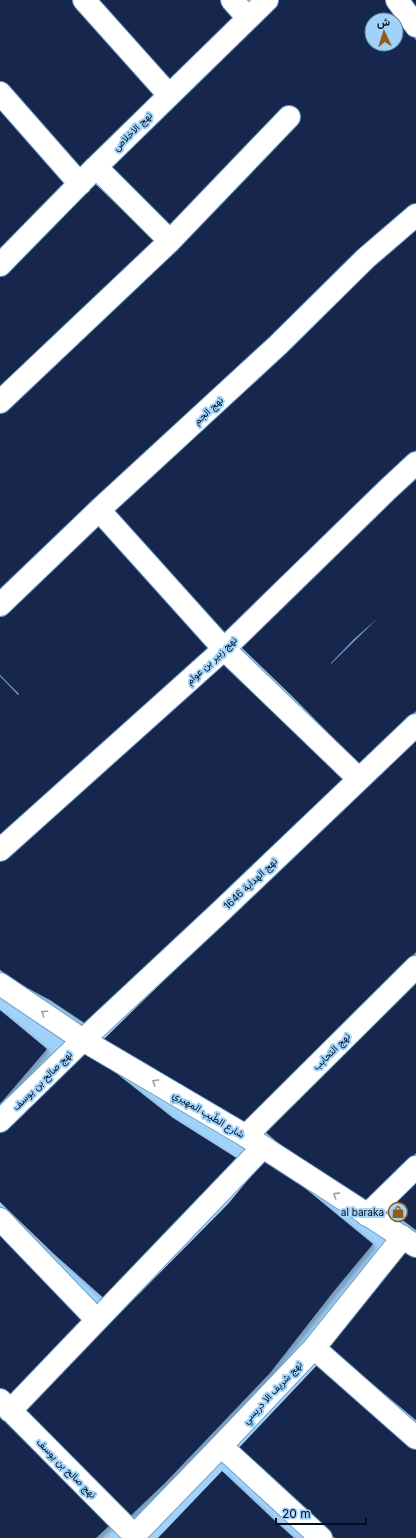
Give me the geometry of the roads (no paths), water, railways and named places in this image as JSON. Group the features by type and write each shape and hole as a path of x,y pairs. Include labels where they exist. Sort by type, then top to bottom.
{"street":[{"path":"84,0 169,95"},
{"path":"232,0 248,18"},
{"name":"نهج الاخلاص","path":"0,265 96,167 267,0"},
{"path":"397,0 416,26"},
{"path":"0,93 80,184"},
{"path":"0,402 170,240 289,117"},
{"path":"96,167 170,240"},
{"name":"نهج الجم","path":"0,604 99,510 278,345 366,258 416,215"},
{"name":"نهج زبير بن عوام","path":"0,850 224,649 416,463"},
{"path":"99,510 224,649 359,779"},
{"name":"نهج الهداية 1646","path":"83,1040 416,725"},
{"name":"نهج التحابب","path":"5,1405 97,1320 255,1141 416,966"},
{"name":"شارع الطّيب المهيري","path":"0,984 83,1040 255,1141 409,1242"},
{"name":"نهج صالح بن يوسف","path":"0,1121 83,1040"},
{"path":"367,1215 416,1167"},
{"path":"0,1219 97,1320"},
{"name":"نهج شريف الا دريسي","path":"133,1537 314,1348 409,1242"},
{"path":"314,1348 416,1438"},
{"name":"نهج صالح بن يوسف","path":"5,1405 133,1537"},
{"path":"221,1446 321,1538"}],"place":[{"name":"al baraka","path":"398,1212"}]}
